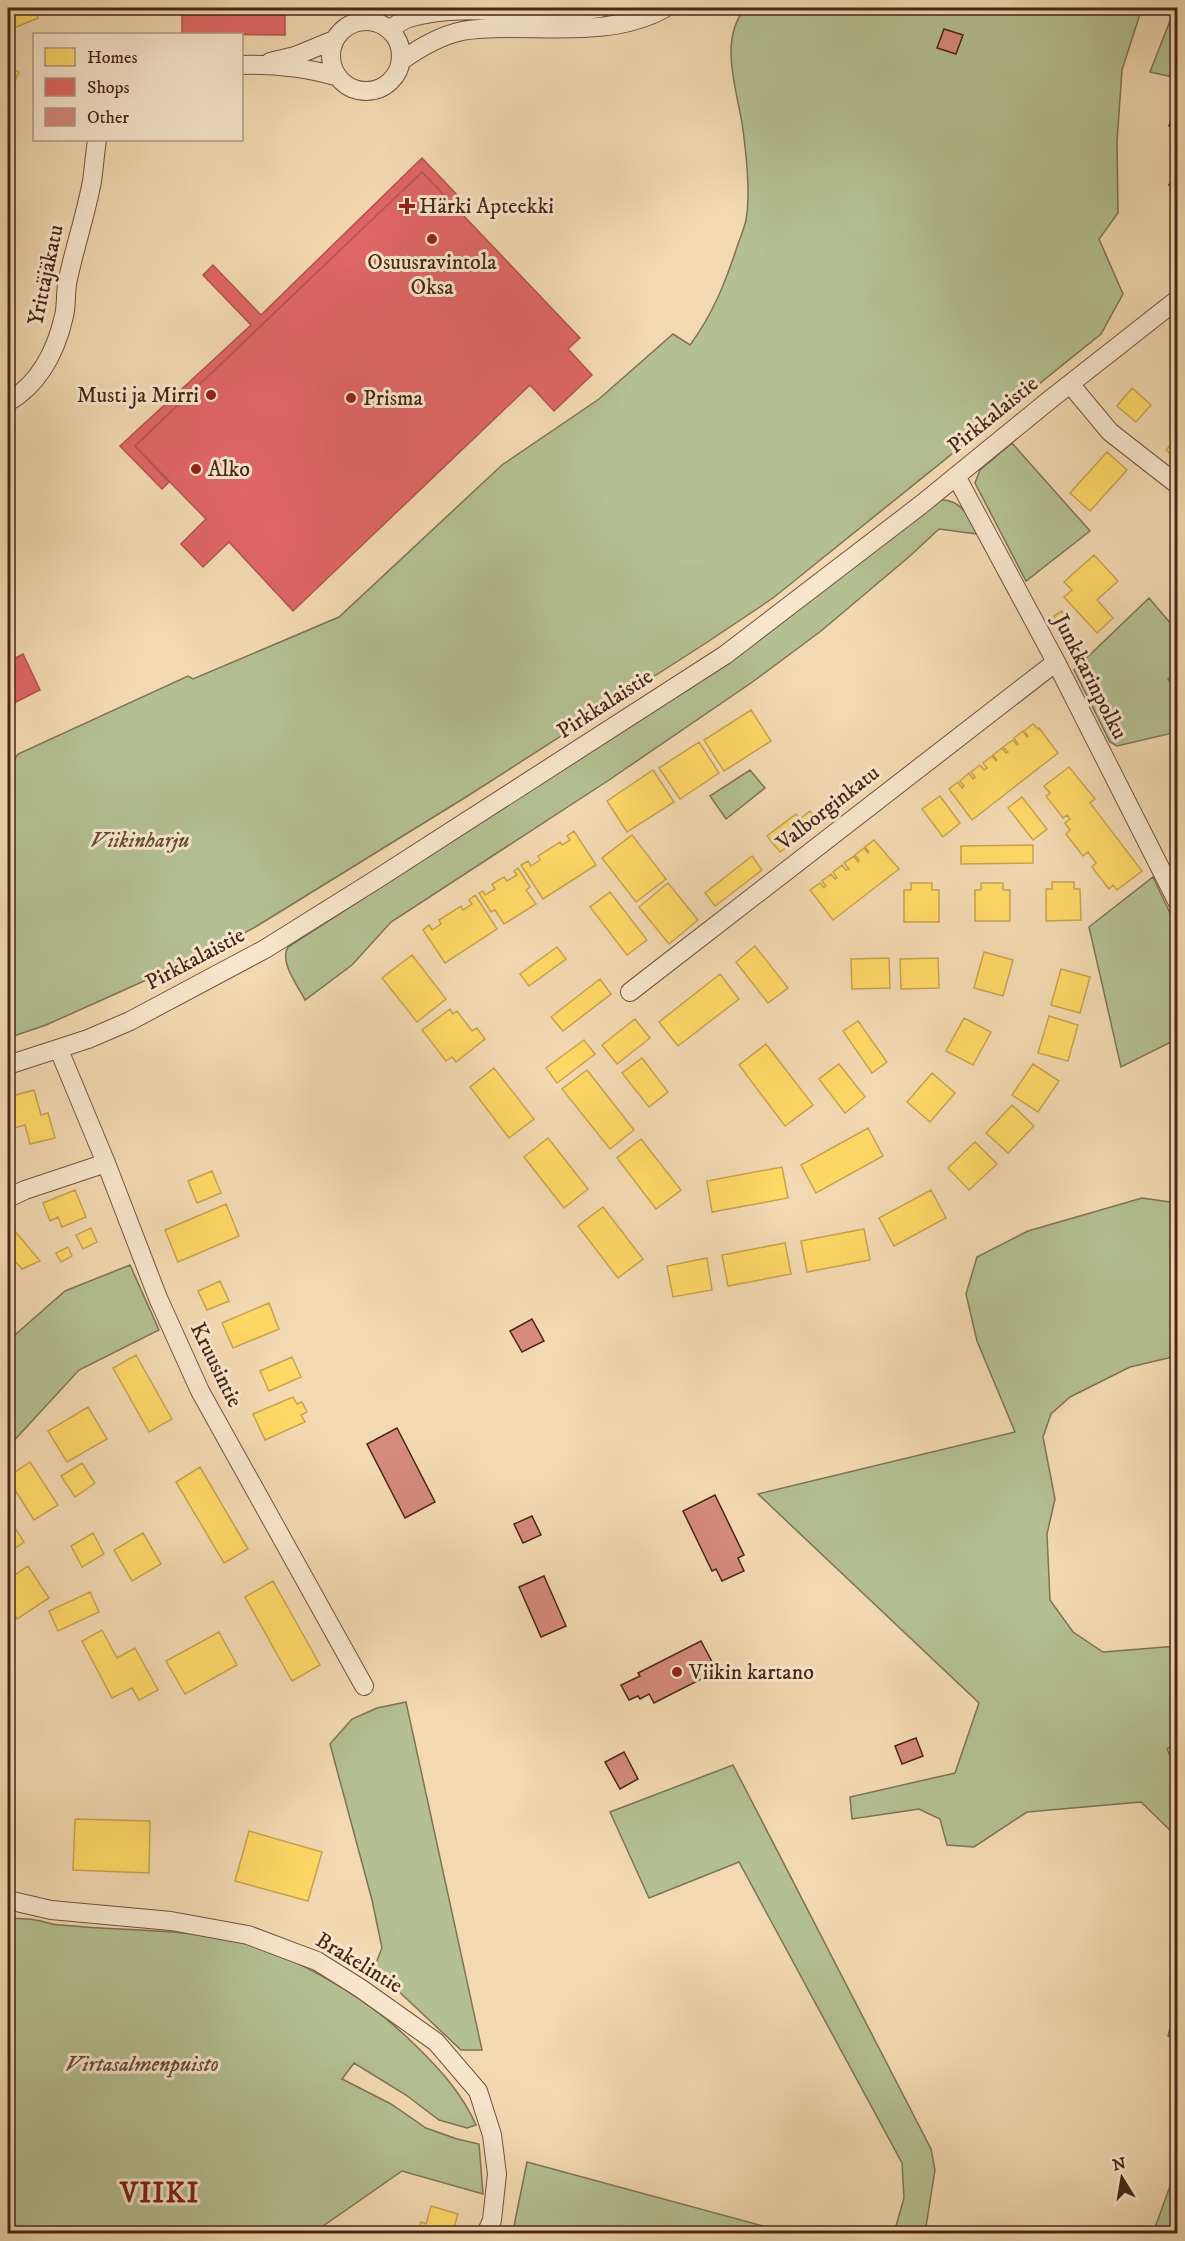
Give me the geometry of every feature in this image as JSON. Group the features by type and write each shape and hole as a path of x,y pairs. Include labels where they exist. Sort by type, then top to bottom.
{"street":[{"path":"389,30 407,18 450,10 600,8"},
{"path":"401,61 420,47 463,31 495,28 600,28 625,24 665,8"},
{"path":"347,16 370,21 389,30 396,39 401,61 393,79 376,90 357,90 348,87 336,76 331,64 330,52 347,16"},
{"path":"263,64 295,56 334,40"},
{"path":"243,65 263,64 314,70 336,76"},
{"name":"Yrittäjäkatu","path":"8,402 19,396 39,375 46,366 58,338 65,314 67,282 92,180 97,141"},
{"name":"Pirkkalaistie","path":"8,1065 59,1050 130,1021 265,949 368,886 725,655 796,602 1178,299"},
{"path":"1070,384 1110,432 1178,486"},
{"name":"Junkkarinpolku","path":"956,476 1056,662 1178,903"},
{"name":"Valborginkatu","path":"630,992 1056,662"},
{"name":"Kruusintie","path":"59,1050 158,1298 200,1391 363,1686"},
{"path":"8,1198 106,1163"},
{"name":"Brakelintie","path":"8,1900 51,1910 171,1921 248,1935 317,1961 360,1988 436,2042 478,2091 492,2135 497,2174 492,2220 486,2234"}],"green space":[{"name":"Viikinharju","path":"745,8 1142,8 1122,70 1117,142 1118,213 1099,239 1123,294 1101,334 773,598 706,643 466,797 257,926 215,949 113,995 46,1025 8,1038 8,764 12,763 18,754 188,676 193,679 339,617 502,465 599,399 673,334 690,345 717,300 746,220 748,184 746,159 742,123 733,79 731,49 737,21"},
{"path":"1175,8 1178,8 1177,78 1150,72"},
{"path":"1012,443 1090,531 1026,581 975,483 980,470"},
{"path":"940,500 948,500 959,506 977,534 939,529 821,631 751,683 609,780 391,922 352,965 305,1000 288,967 286,953 288,947 734,659"},
{"path":"1149,598 1177,631 1177,669 1168,679 1177,691 1177,732 1117,746 1110,742 1074,670"},
{"path":"750,770 765,788 726,819 710,796"},
{"path":"1153,877 1177,928 1177,1039 1121,1067 1089,927"},
{"path":"1142,1198 1177,1203 1177,1356 1130,1367 1070,1397 1051,1414 1043,1437 1055,1499 1047,1534 1050,1600 1073,1632 1103,1652 1177,1646 1177,1743 1167,1749 1177,1770 1177,1837 1141,1802 1027,1812 974,1847 947,1845 940,1819 919,1809 852,1819 850,1797 955,1773 979,1703 758,1494 1015,1432 977,1341 966,1294 977,1257 1028,1231"},
{"path":"130,1265 159,1330 79,1370 8,1447 8,1341 65,1291"},
{"path":"406,1702 482,2050 461,2050 374,1968 382,1948 372,1900 330,1744 352,1719 377,1708"},
{"path":"733,1765 931,2149 935,2170 925,2233 894,2233 904,2198 902,2163 739,1862 649,1898 610,1812"},
{"name":"Virtasalmenpuisto","path":"8,1918 32,1919 58,1925 211,1936 265,1950 320,1975 346,1990 393,2024 431,2061 464,2102 476,2125 467,2128 439,2120 406,2095 354,2063 342,2079 391,2104 426,2128 479,2144 483,2194 402,2171 313,2233 8,2233"},
{"path":"1177,2003 1177,2039 1168,2036"},
{"path":"527,2162 789,2233 550,2234 514,2226"},
{"path":"1177,2167 1177,2233 1153,2233"}],"building: Homes":[{"path":"8,8 34,8 38,18 14,28"},
{"path":"8,60 11,61 9,67 19,72 8,97"},
{"path":"1132,388 1151,405 1136,422 1117,406"},
{"path":"1178,437 1178,461 1166,450"},
{"path":"1107,452 1127,470 1090,511 1070,493"},
{"path":"1094,555 1118,581 1097,600 1113,618 1097,633 1064,597 1072,590 1064,582"},
{"path":"1062,611 1070,626 1062,630 1054,616"},
{"path":"751,710 771,741 724,771 704,740"},
{"path":"1033,724 1039,728 1058,753 972,820 949,789 958,782 962,788 964,786 960,781 969,773 973,779 975,777 971,772 980,765 984,770 987,768 983,763 992,756 996,761 993,755 1002,748 1006,753 1008,752 1003,747 1013,740 1017,745 1014,738 1023,731 1027,737 1024,731"},
{"path":"699,742 719,773 680,799 659,768"},
{"path":"1069,767 1095,799 1090,803 1142,871 1117,890 1113,885 1109,889 1092,867 1096,863 1088,852 1083,856 1066,834 1070,830 1065,823 1070,819 1067,815 1063,818 1046,796 1050,793 1044,786"},
{"path":"653,770 674,802 627,832 607,801"},
{"path":"940,796 960,823 943,837 922,809"},
{"path":"1022,797 1047,829 1033,840 1008,808"},
{"path":"810,811 819,823 780,852 767,836 796,814 800,819"},
{"path":"574,831 596,865 543,899 521,865 528,861 531,866 540,860 538,856 560,842 562,845 570,840 567,836"},
{"path":"632,835 666,879 636,902 602,858"},
{"path":"874,840 899,869 833,920 810,890 820,883 824,888 826,886 822,881 831,874 835,879 837,878 833,872 842,865 846,870 849,869 844,863 854,856 858,862 855,855 864,848 868,853 865,847"},
{"path":"1033,845 1033,863 961,864 961,846"},
{"path":"752,856 762,870 715,906 705,893"},
{"path":"518,868 530,887 526,890 536,904 504,924 495,910 491,912 479,893 483,891 485,895 495,889 492,884 504,877 507,881 517,875 514,871"},
{"path":"1052,882 1074,882 1074,889 1080,889 1081,920 1046,921 1046,889 1052,889"},
{"path":"668,883 698,920 669,944 639,907"},
{"path":"911,883 932,883 932,890 939,890 939,922 904,922 904,890 911,890"},
{"path":"981,883 1003,883 1003,890 1010,890 1010,921 975,921 975,890 981,890"},
{"path":"610,892 647,940 627,955 590,907"},
{"path":"475,895 497,929 445,963 423,930 429,925 432,930 441,924 439,920 461,906 463,910 472,904 469,900"},
{"path":"755,946 788,988 768,1003 736,962"},
{"path":"557,947 566,959 529,986 520,974"},
{"path":"984,952 1013,960 1003,996 974,988"},
{"path":"412,955 446,999 417,1022 382,978"},
{"path":"889,958 890,988 852,989 851,959"},
{"path":"938,958 939,988 901,989 900,959"},
{"path":"1061,969 1090,977 1080,1013 1051,1005"},
{"path":"720,974 739,999 678,1046 659,1022"},
{"path":"600,979 611,994 563,1031 551,1017"},
{"path":"450,1009 453,1014 457,1011 472,1031 477,1028 485,1039 456,1062 452,1057 446,1061 422,1030"},
{"path":"1049,1016 1078,1025 1068,1061 1038,1053"},
{"path":"964,1018 991,1032 973,1065 946,1051"},
{"path":"635,1019 650,1038 617,1064 602,1045"},
{"path":"858,1021 887,1062 872,1073 843,1031"},
{"path":"584,1040 595,1054 557,1083 546,1068"},
{"path":"766,1044 813,1105 785,1126 739,1065"},
{"path":"642,1058 668,1092 649,1107 622,1073"},
{"path":"839,1064 865,1097 845,1113 819,1079"},
{"path":"1033,1064 1059,1081 1038,1112 1012,1095"},
{"path":"494,1068 534,1119 509,1138 470,1087"},
{"path":"587,1070 634,1130 610,1149 562,1089"},
{"path":"932,1073 955,1093 930,1122 907,1102"},
{"path":"34,1090 41,1115 48,1113 55,1138 30,1144 25,1125 14,1128 8,1097"},
{"path":"1012,1105 1034,1126 1008,1153 986,1133"},
{"path":"868,1128 883,1156 816,1193 801,1165"},
{"path":"548,1138 588,1189 564,1208 524,1157"},
{"path":"641,1139 681,1190 656,1209 617,1158"},
{"path":"975,1142 997,1164 969,1190 948,1168"},
{"path":"782,1167 788,1198 712,1212 707,1181"},
{"path":"212,1171 221,1193 197,1203 188,1181"},
{"path":"75,1190 86,1217 62,1227 58,1217 50,1221 43,1203"},
{"path":"931,1190 946,1218 894,1246 879,1218"},
{"path":"226,1204 239,1236 178,1262 165,1230"},
{"path":"603,1207 643,1259 618,1278 578,1226"},
{"path":"8,1223 40,1261 22,1269 8,1255"},
{"path":"91,1228 97,1242 83,1249 76,1235"},
{"path":"864,1229 870,1260 807,1272 801,1241"},
{"path":"785,1243 791,1274 728,1286 722,1255"},
{"path":"68,1247 72,1256 61,1262 56,1253"},
{"path":"707,1258 712,1290 673,1297 667,1266"},
{"path":"220,1281 229,1301 207,1310 198,1291"},
{"path":"269,1303 279,1329 233,1348 222,1323"},
{"path":"136,1355 172,1419 149,1432 113,1368"},
{"path":"292,1357 301,1377 269,1391 260,1371"},
{"path":"293,1397 297,1404 302,1402 307,1412 301,1415 305,1422 265,1440 253,1414"},
{"path":"88,1407 107,1439 67,1462 48,1431"},
{"path":"30,1462 58,1505 34,1520 8,1479"},
{"path":"82,1463 95,1483 75,1497 61,1476"},
{"path":"200,1467 248,1549 224,1563 176,1482"},
{"path":"10,1520 24,1542 8,1553 8,1521"},
{"path":"93,1533 104,1554 82,1567 71,1546"},
{"path":"143,1533 161,1564 132,1581 114,1550"},
{"path":"28,1566 49,1598 17,1619 8,1604 8,1580"},
{"path":"273,1581 320,1665 292,1681 245,1597"},
{"path":"90,1592 99,1612 58,1631 49,1611"},
{"path":"102,1630 117,1658 135,1648 158,1690 139,1700 132,1688 112,1698 82,1641"},
{"path":"219,1632 237,1665 185,1694 166,1661"},
{"path":"75,1819 150,1821 149,1873 73,1870"},
{"path":"249,1831 322,1852 308,1901 235,1881"},
{"path":"431,2206 458,2214 452,2234 418,2234 421,2222 426,2224"}],"building: Shops":[{"path":"155,8 285,8 285,35 182,33 182,11 155,12"},
{"path":"422,158 463,201 456,208 422,172 135,446 169,482 162,489 120,446 251,325 203,275 213,265 261,315"},
{"name":"Prisma","path":"422,172 580,338 568,349 592,375 554,411 530,385 293,611 229,542 203,567 181,544 206,519 135,446"},
{"path":"23,654 40,690 8,706 8,662"}],"building: Other":[{"path":"944,29 963,35 956,54 937,48"},
{"path":"1178,98 1178,129 1169,126"},
{"path":"1178,171 1178,190 1169,185"},
{"path":"532,1319 544,1341 522,1352 510,1331"},
{"path":"397,1428 435,1502 405,1518 367,1444"},
{"path":"715,1495 744,1555 738,1558 744,1571 722,1581 716,1569 712,1571 683,1511"},
{"path":"532,1516 541,1535 523,1543 514,1524"},
{"path":"544,1576 566,1626 541,1637 519,1587"},
{"name":"Viikin kartano","path":"701,1641 717,1671 654,1703 649,1694 640,1699 638,1696 629,1700 621,1685 640,1676 638,1673"},
{"path":"916,1738 923,1756 902,1764 895,1746"},
{"path":"624,1752 638,1779 620,1789 605,1762"}],"place":[{"name":"Härki Apteekki","path":"407,206"},
{"name":"Osuusravintola Oksa","path":"432,239"},
{"name":"Musti ja Mirri","path":"211,395"},
{"name":"Prisma","path":"351,398"},
{"name":"Alko","path":"196,469"},
{"name":"Viikin kartano","path":"677,1672"}],"district":[{"name":"VIIKI","path":"160,2193"}]}
